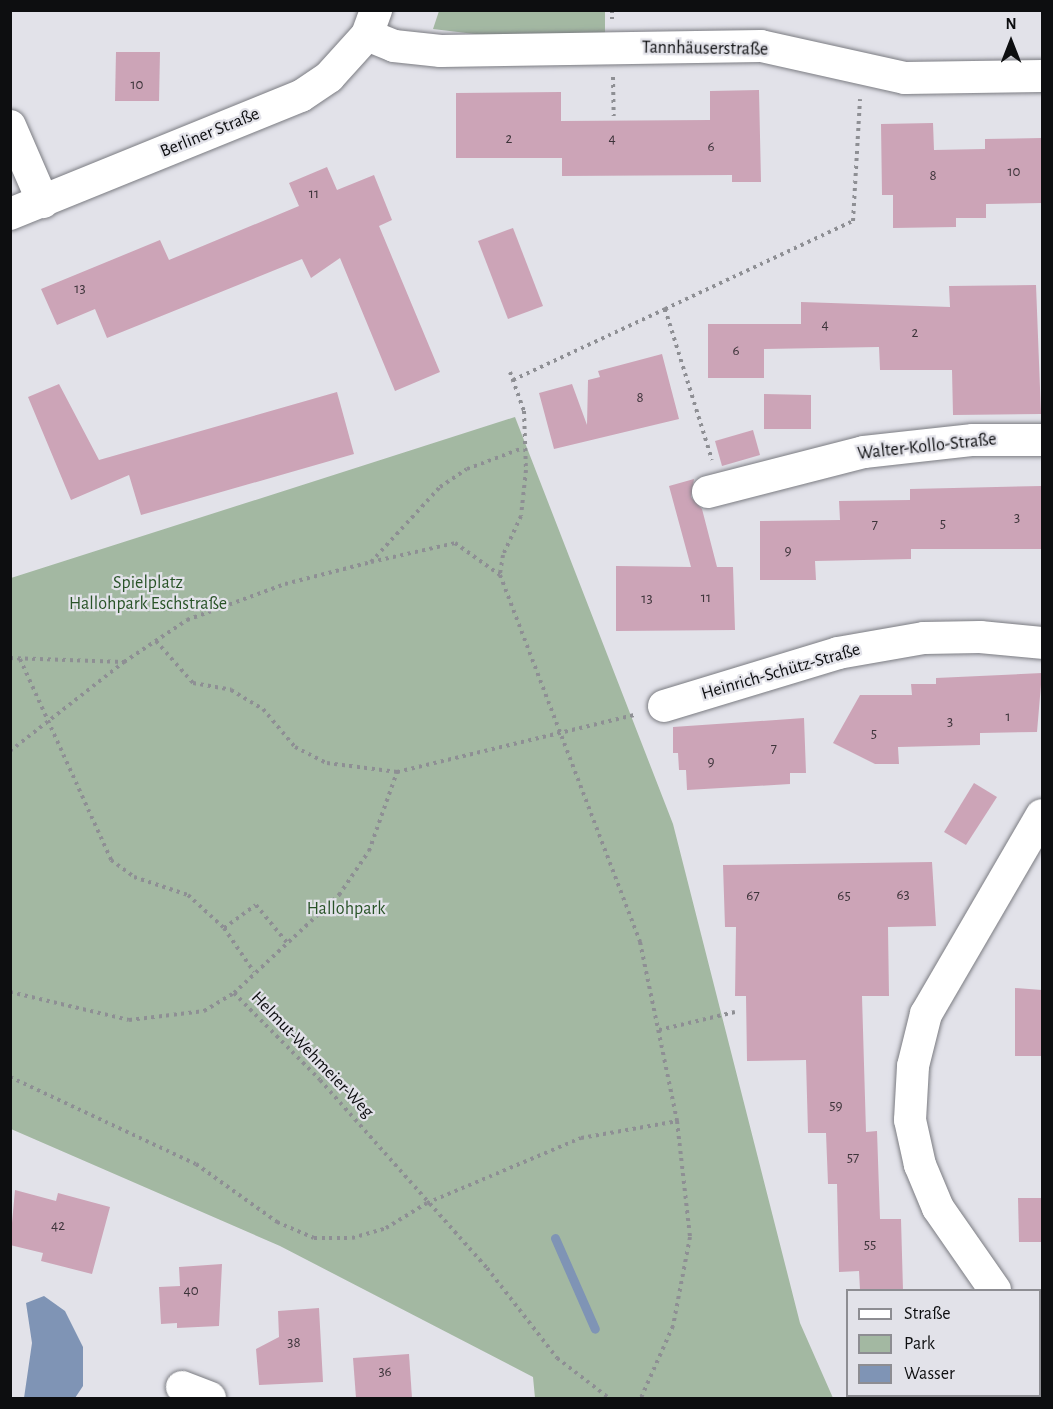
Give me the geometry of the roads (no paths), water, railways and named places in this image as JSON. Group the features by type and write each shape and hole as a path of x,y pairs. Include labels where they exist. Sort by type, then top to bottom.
{"street":[{"name":"Tannhäuserstraße","path":"372,23 394,46 441,51 761,46 905,78 1042,76"},
{"name":"Berliner Straße","path":"10,214 301,96 329,77 372,23"},
{"path":"10,126 44,202"},
{"name":"Walter-Kollo-Straße","path":"715,490 864,452 974,440 1042,440"},
{"name":"Heinrich-Schütz-Straße","path":"664,706 838,652 924,638 980,637 1042,643"},
{"path":"994,1289 938,1208 920,1165 910,1120 913,1066 926,1014 1042,815"}],"water":[{"path":"44,1296 65,1311 83,1347 83,1386 75,1398 24,1398 32,1343 26,1303"}],"waterway":[{"path":"555,1238 595,1329"}],"park label":[{"name":"Spielplatz Hallohpark Eschstraße","path":"148,594"},
{"name":"Hallohpark","path":"346,909"}]}
